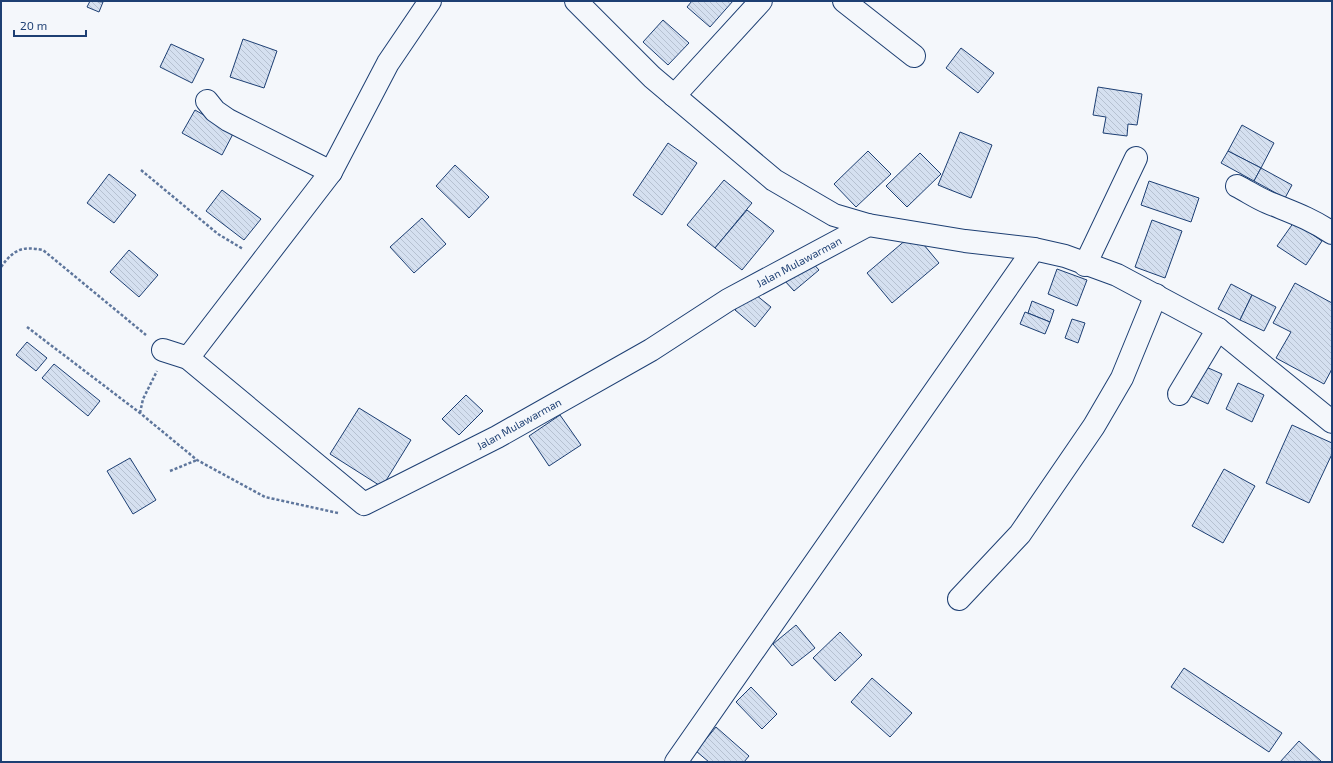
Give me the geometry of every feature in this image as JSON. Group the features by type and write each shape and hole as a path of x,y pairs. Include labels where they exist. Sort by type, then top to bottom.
{"street":[{"path":"164,350 188,358 331,172 388,63 430,1"},
{"path":"576,1 652,77 774,180 834,215 868,224 965,241 1034,249 1065,256 1085,265 1117,275 1218,329 1332,422"},
{"path":"674,96 761,1"},
{"path":"844,1 914,56"},
{"path":"207,101 215,111 228,120 331,172"},
{"path":"1085,265 1136,158"},
{"path":"1237,186 1266,202 1311,220 1332,233"},
{"name":"Jalan Mulawarman","path":"188,358 364,504 504,433 651,350 728,300 868,224"},
{"path":"676,762 1034,249"},
{"path":"959,599 1020,534 1094,426 1122,378 1156,295"},
{"path":"1179,394 1218,329"}],"path":[{"path":"141,170 218,234 262,260"},
{"path":"1,266 8,257 20,249 29,247 43,250 164,350 158,368 143,399 140,413"},
{"path":"27,327 140,413 197,460 265,497 341,514"},
{"path":"170,471 197,460"}],"building":[{"path":"90,1 103,2 99,12 87,7"},
{"path":"692,1 733,1 710,27 687,7"},
{"path":"663,20 689,43 668,65 643,42"},
{"path":"243,39 277,51 264,88 230,77"},
{"path":"171,44 204,59 192,83 160,67"},
{"path":"961,48 994,73 978,93 946,68"},
{"path":"1098,87 1142,94 1137,125 1128,124 1127,136 1103,133 1106,117 1093,115"},
{"path":"195,110 234,132 222,155 182,133"},
{"path":"1242,125 1274,143 1261,168 1228,151"},
{"path":"960,132 992,145 971,198 938,185"},
{"path":"668,143 697,163 662,215 633,195"},
{"path":"868,151 891,174 856,207 834,184"},
{"path":"1228,151 1261,168 1254,181 1221,163"},
{"path":"920,153 941,174 907,207 886,186"},
{"path":"455,165 489,197 469,218 436,186"},
{"path":"1261,168 1292,185 1285,198 1254,181"},
{"path":"109,174 136,195 114,223 87,203"},
{"path":"724,180 752,203 715,248 687,225"},
{"path":"1149,181 1199,198 1191,222 1141,205"},
{"path":"222,190 261,219 244,240 206,211"},
{"path":"747,210 774,231 742,270 715,248"},
{"path":"422,218 446,244 414,273 390,247"},
{"path":"1152,220 1182,231 1165,278 1135,267"},
{"path":"1294,222 1322,241 1306,265 1277,246"},
{"path":"914,233 939,263 892,303 867,273"},
{"path":"129,250 158,275 139,297 110,272"},
{"path":"809,259 819,270 794,291 784,280"},
{"path":"1057,269 1087,280 1077,306 1048,294"},
{"path":"1295,283 1332,303 1332,369 1324,384 1276,358 1291,332 1273,323"},
{"path":"1231,284 1252,295 1240,320 1218,309"},
{"path":"751,291 771,307 755,327 735,310"},
{"path":"1252,295 1276,307 1264,331 1240,320"},
{"path":"1032,301 1054,310 1050,322 1028,313"},
{"path":"1025,312 1050,322 1045,334 1020,324"},
{"path":"1072,319 1085,323 1078,343 1065,338"},
{"path":"27,342 47,358 36,371 16,355"},
{"path":"1197,363 1222,374 1208,404 1184,393"},
{"path":"54,364 100,401 88,416 42,378"},
{"path":"1238,383 1264,395 1252,422 1226,409"},
{"path":"466,395 483,411 459,435 442,419"},
{"path":"359,408 411,440 382,487 330,454"},
{"path":"560,415 581,445 549,466 529,436"},
{"path":"1292,425 1332,443 1332,454 1309,503 1266,483"},
{"path":"130,458 156,500 133,514 107,471"},
{"path":"1224,469 1255,486 1223,543 1192,526"},
{"path":"796,625 815,648 792,666 773,644"},
{"path":"840,632 862,655 835,681 813,658"},
{"path":"1184,668 1282,733 1269,752 1171,687"},
{"path":"872,678 912,713 890,737 851,702"},
{"path":"751,687 777,714 762,729 736,702"},
{"path":"716,727 749,756 744,762 709,762 696,751"},
{"path":"1299,741 1322,762 1280,762"}]}
